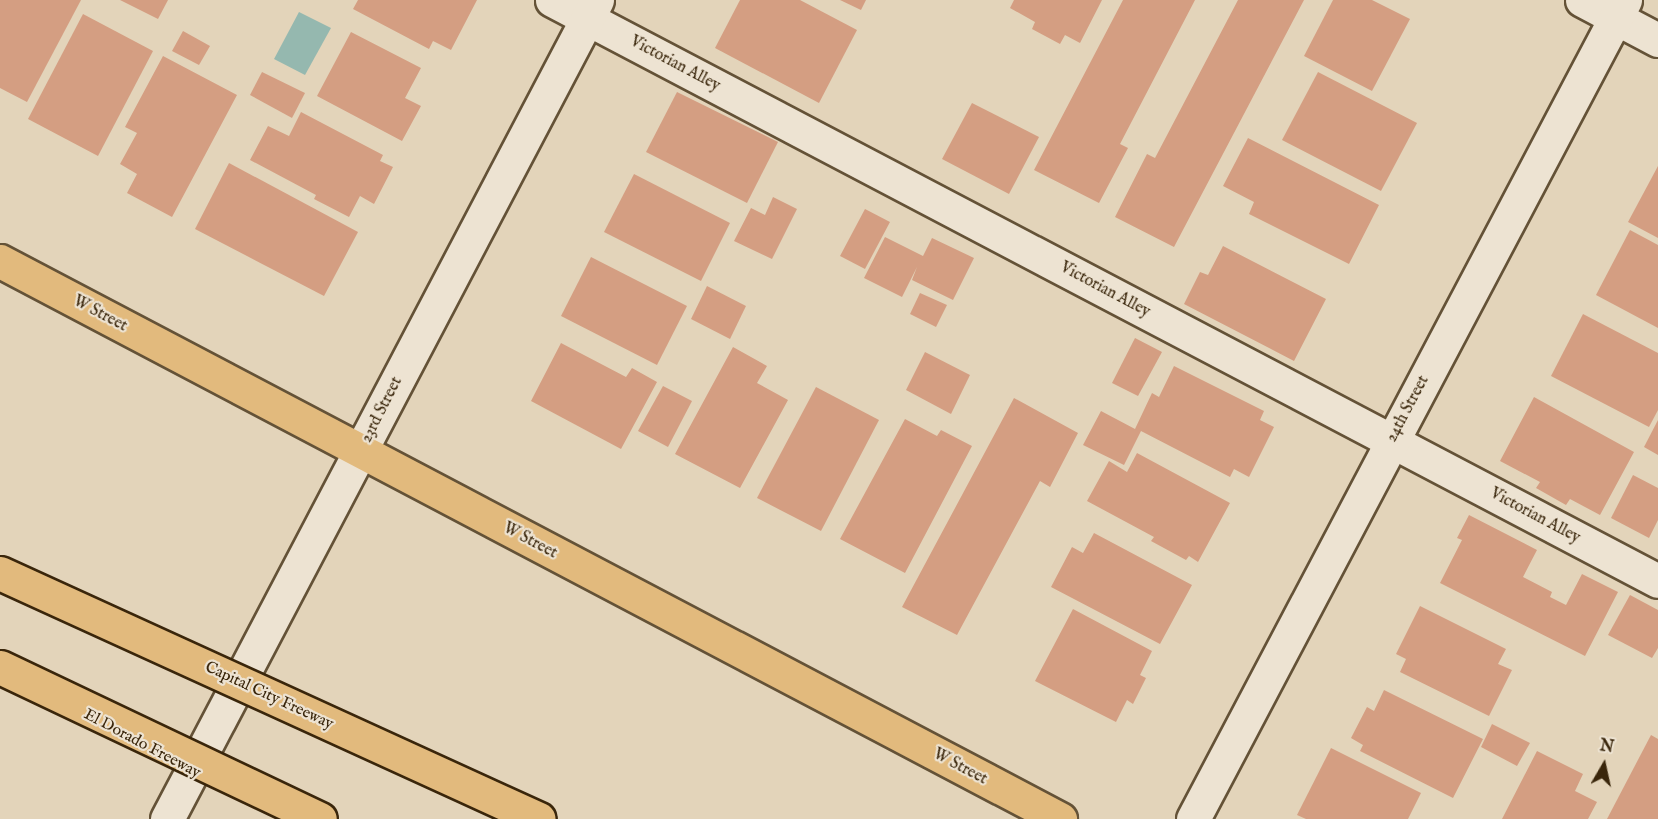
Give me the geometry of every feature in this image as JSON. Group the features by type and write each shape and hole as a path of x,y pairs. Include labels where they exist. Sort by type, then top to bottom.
{"main road":[{"name":"W Street","path":"0,261 1060,819"},
{"name":"Capital City Freeway","path":"0,573 539,819"},
{"name":"El Dorado Freeway","path":"0,668 284,819"},
{"path":"0,668 321,819"}],"street":[{"name":"Victorian Alley","path":"552,0 592,9 1390,441 1658,581"},
{"path":"1582,0 1620,9 1658,40"},
{"name":"23rd Street","path":"167,819 592,9"},
{"name":"24th Street","path":"1193,819 1390,441 1620,9"}],"water":[{"path":"299,12 331,28 305,75 274,59"}],"building":[{"path":"0,0 81,0 27,102 0,88"},
{"path":"120,0 168,0 158,19"},
{"path":"358,0 477,0 451,50 433,41 429,49 353,9"},
{"path":"740,0 800,0 857,30 819,103 715,48"},
{"path":"840,0 866,0 861,10"},
{"path":"1014,0 1102,0 1080,43 1065,35 1060,44 1032,29 1035,22 1010,8"},
{"path":"1123,0 1195,0 1120,144 1128,148 1099,203 1034,170"},
{"path":"1238,0 1304,0 1174,247 1115,217 1147,154 1155,158"},
{"path":"1333,0 1372,0 1410,19 1372,91 1304,56"},
{"path":"83,14 153,51 98,156 28,119"},
{"path":"183,31 210,46 199,65 172,51"},
{"path":"351,32 421,68 405,98 421,106 402,141 317,96"},
{"path":"163,56 237,95 172,217 127,193 137,174 120,164 137,133 125,127"},
{"path":"262,72 305,93 292,118 250,95"},
{"path":"1318,72 1417,123 1381,191 1282,140"},
{"path":"677,92 778,142 747,203 646,152"},
{"path":"972,103 1039,137 1009,194 942,159"},
{"path":"301,112 383,155 380,161 393,167 374,204 360,196 349,217 314,199 316,195 250,160 268,126 289,136"},
{"path":"1248,138 1379,205 1349,264 1249,214 1254,202 1223,186"},
{"path":"229,163 358,232 324,296 195,229"},
{"path":"1658,166 1658,238 1628,222"},
{"path":"634,174 730,223 701,281 604,232"},
{"path":"773,197 797,209 772,259 734,241 751,208 765,215"},
{"path":"865,209 890,222 865,269 840,256"},
{"path":"1630,230 1658,245 1658,328 1596,295"},
{"path":"885,237 923,256 932,238 974,258 953,300 912,280 917,267 902,297 864,278"},
{"path":"1223,246 1326,299 1294,361 1184,304 1200,272 1208,275"},
{"path":"591,257 687,306 657,365 561,316"},
{"path":"707,286 746,306 730,339 691,319"},
{"path":"920,293 947,305 936,327 910,314"},
{"path":"1583,314 1658,353 1658,410 1649,427 1551,376"},
{"path":"1135,338 1162,352 1138,396 1112,383"},
{"path":"561,343 626,377 632,368 657,382 621,449 531,401"},
{"path":"733,347 767,366 757,383 788,400 740,488 675,454"},
{"path":"925,352 970,375 951,414 906,390"},
{"path":"1174,366 1264,411 1260,420 1274,427 1249,477 1234,469 1230,477 1141,431 1124,465 1083,445 1101,411 1135,429 1152,393 1159,397"},
{"path":"663,386 692,401 668,447 638,431"},
{"path":"816,387 879,420 821,531 757,498"},
{"path":"1534,397 1634,452 1600,515 1570,499 1566,505 1536,488 1540,482 1500,461"},
{"path":"1014,398 1078,433 1050,487 1040,481 957,635 902,607"},
{"path":"905,419 937,436 941,430 972,446 905,573 840,539"},
{"path":"1658,420 1658,455 1644,447"},
{"path":"1137,453 1230,503 1198,562 1189,556 1186,560 1151,541 1154,537 1087,501 1109,461 1127,472"},
{"path":"1633,475 1658,488 1658,520 1649,538 1611,518"},
{"path":"1469,515 1537,550 1523,577 1552,592 1550,597 1566,605 1582,574 1618,592 1585,656 1440,583 1462,540 1457,538"},
{"path":"1094,533 1192,585 1160,644 1051,587 1072,547 1083,553"},
{"path":"1630,595 1658,610 1658,648 1652,658 1608,635"},
{"path":"1420,606 1506,649 1498,664 1512,670 1489,716 1400,672 1406,659 1396,654"},
{"path":"1073,609 1152,651 1140,675 1146,678 1133,704 1127,700 1116,722 1035,681"},
{"path":"1384,690 1483,739 1453,798 1360,751 1363,745 1351,738 1367,707 1374,711"},
{"path":"1492,724 1530,743 1517,766 1481,747"},
{"path":"1651,735 1658,739 1658,819 1607,819"},
{"path":"1331,748 1421,793 1408,819 1306,819 1297,815"},
{"path":"1537,751 1583,774 1575,791 1597,802 1588,819 1502,819"}]}
